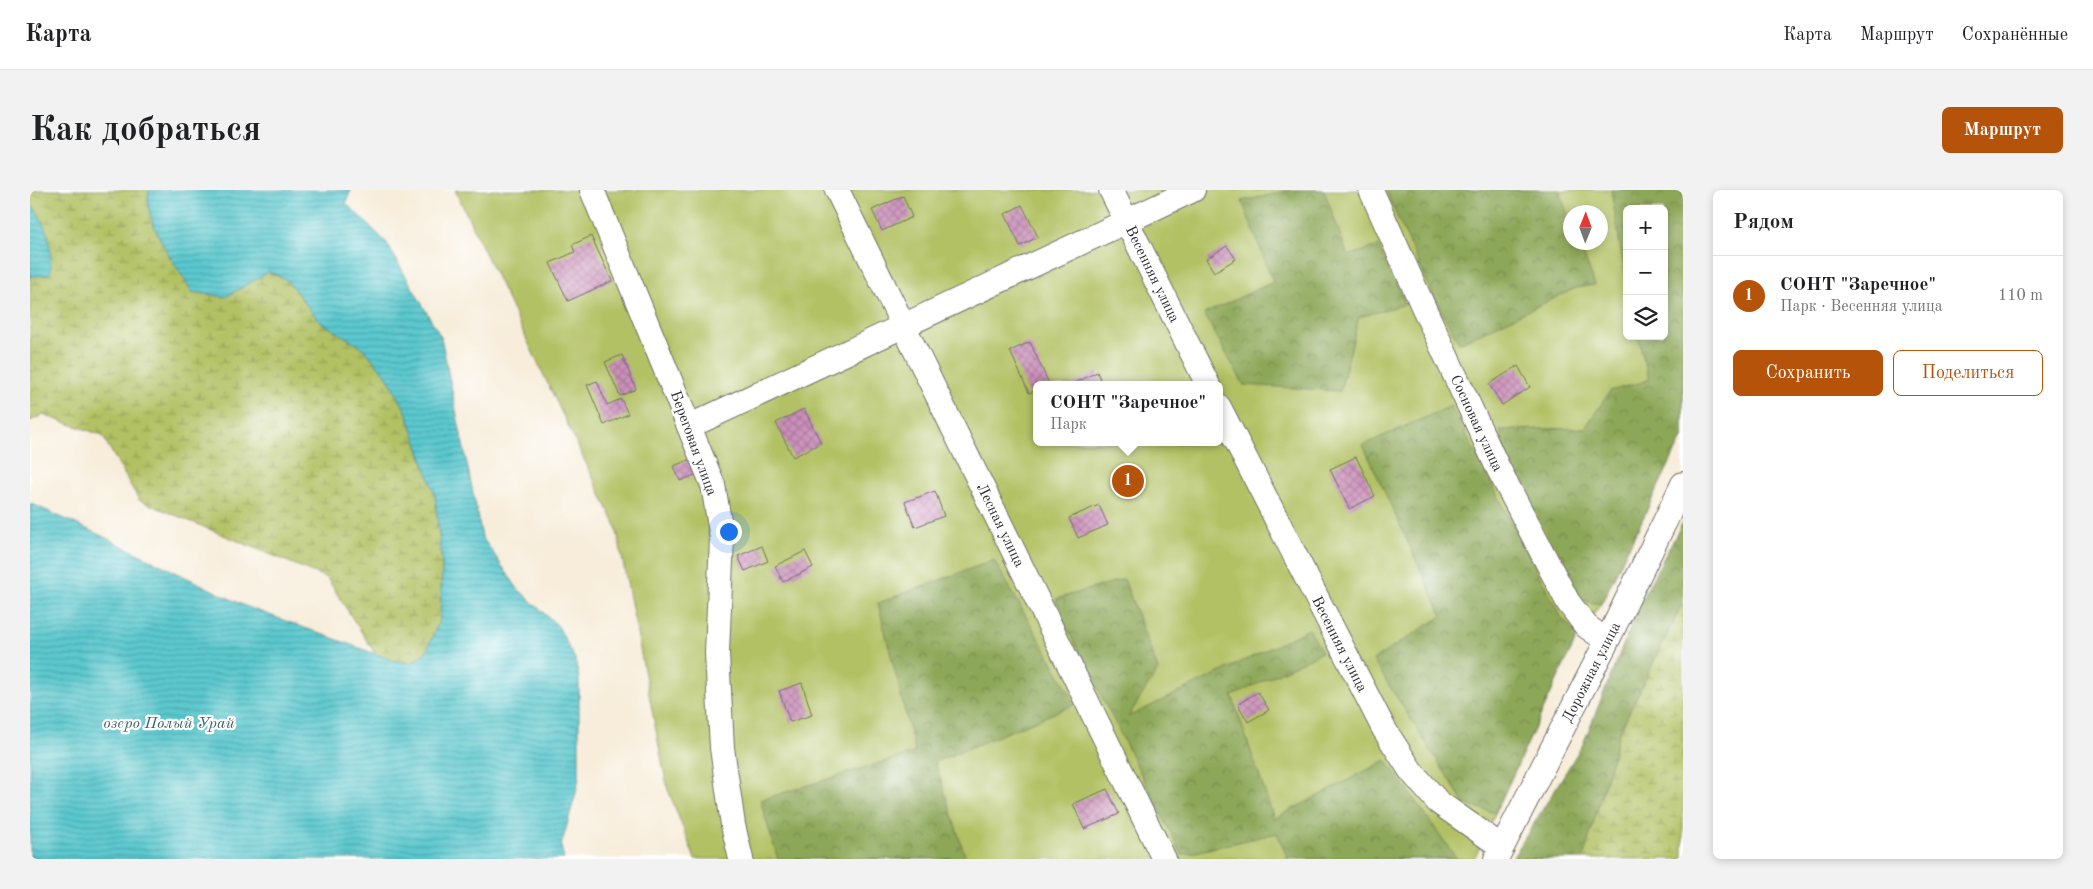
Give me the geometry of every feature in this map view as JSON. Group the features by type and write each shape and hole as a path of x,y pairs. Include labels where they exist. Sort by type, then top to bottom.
{"street":[{"name":"Береговая улица","path":"592,190 713,486 722,538 717,653 722,748 733,825 741,859"},
{"name":"Лесная улица","path":"837,190 1092,707 1164,859"},
{"name":"Весенняя улица","path":"1111,190 1206,381"},
{"path":"690,426 1193,190"},
{"name":"Сосновая улица","path":"1372,190 1497,466 1563,593 1586,626 1607,641"},
{"name":"Весенняя улица","path":"1223,415 1384,728 1406,764 1438,802 1499,853"},
{"name":"Дорожная улица","path":"1499,853 1607,641 1683,484"}],"green space":[{"path":"30,190 149,190 148,202 155,229 192,291 225,297 269,272 287,280 319,321 363,348 387,376 406,411 435,495 442,564 440,619 426,652 412,663 395,661 376,655 327,578 139,500 102,435 43,415 30,421"},
{"path":"455,190 1683,190 1683,436 1601,604 1578,635 1474,859 695,859 667,787 616,526"},
{"path":"1293,190 1324,190 1348,256 1378,246 1406,304 1359,317 1340,391 1244,385 1204,314 1273,282 1242,201"},
{"path":"1385,190 1559,190 1564,205 1563,250 1582,250 1595,285 1576,288 1459,343 1437,303"},
{"path":"1611,190 1683,190 1683,436 1601,604 1577,600 1506,464 1500,430 1585,428 1610,391 1649,380 1639,340 1668,340 1668,205 1623,205 1623,263"},
{"path":"1451,406 1561,617 1578,635 1495,813 1465,804 1373,660 1442,616 1363,445"},
{"path":"1683,522 1683,602 1620,731 1583,859 1512,859 1583,744 1643,596"},
{"path":"994,560 1076,704 935,762 966,859 778,859 760,800 915,752 878,603"},
{"path":"1124,579 1158,670 1128,717 1309,629 1322,652 1232,696 1274,819 1386,760 1457,859 1288,859 1277,833 1182,855 1063,620 1056,599"},
{"path":"1683,602 1683,859 1583,859 1620,731"}],"water":[{"name":"озеро Полый Урай","path":"149,190 351,190 346,203 386,242 441,337 482,537 518,589 558,626 575,659 579,678 579,776 561,846 564,859 30,859 30,503 245,606 395,661 412,663 426,652 440,619 442,564 435,495 406,411 387,376 363,348 319,321 287,280 269,272 225,297 192,292 155,229 148,202"},
{"path":"30,203 45,227 51,255 50,274 32,277 30,276"}],"building":[{"path":"903,196 912,217 882,231 872,210"},
{"path":"1022,205 1038,237 1020,246 1005,214"},
{"path":"591,236 612,281 568,301 550,263 575,252 572,245"},
{"path":"1227,246 1236,259 1214,272 1206,259"},
{"path":"1030,342 1048,381 1033,381 1033,392 1029,393 1010,351"},
{"path":"622,355 636,389 620,396 605,362"},
{"path":"1518,366 1530,387 1502,405 1489,384"},
{"path":"1097,372 1101,381 1079,381"},
{"path":"597,381 607,405 621,399 628,414 604,425 587,385"},
{"path":"804,409 821,443 793,457 776,423"},
{"path":"1356,457 1375,496 1349,509 1330,469"},
{"path":"691,459 697,474 680,481 674,466"},
{"path":"935,491 944,516 915,527 905,502"},
{"path":"1099,505 1108,525 1078,538 1069,518"},
{"path":"762,546 768,561 745,571 738,556"},
{"path":"805,551 813,567 783,582 775,566"},
{"path":"802,683 812,715 790,722 779,691"},
{"path":"1258,692 1269,710 1248,722 1238,704"},
{"path":"1107,789 1119,814 1084,829 1073,804"}],"place":[{"name":"СОНТ \"Заречное\"","path":"1128,481"}]}
